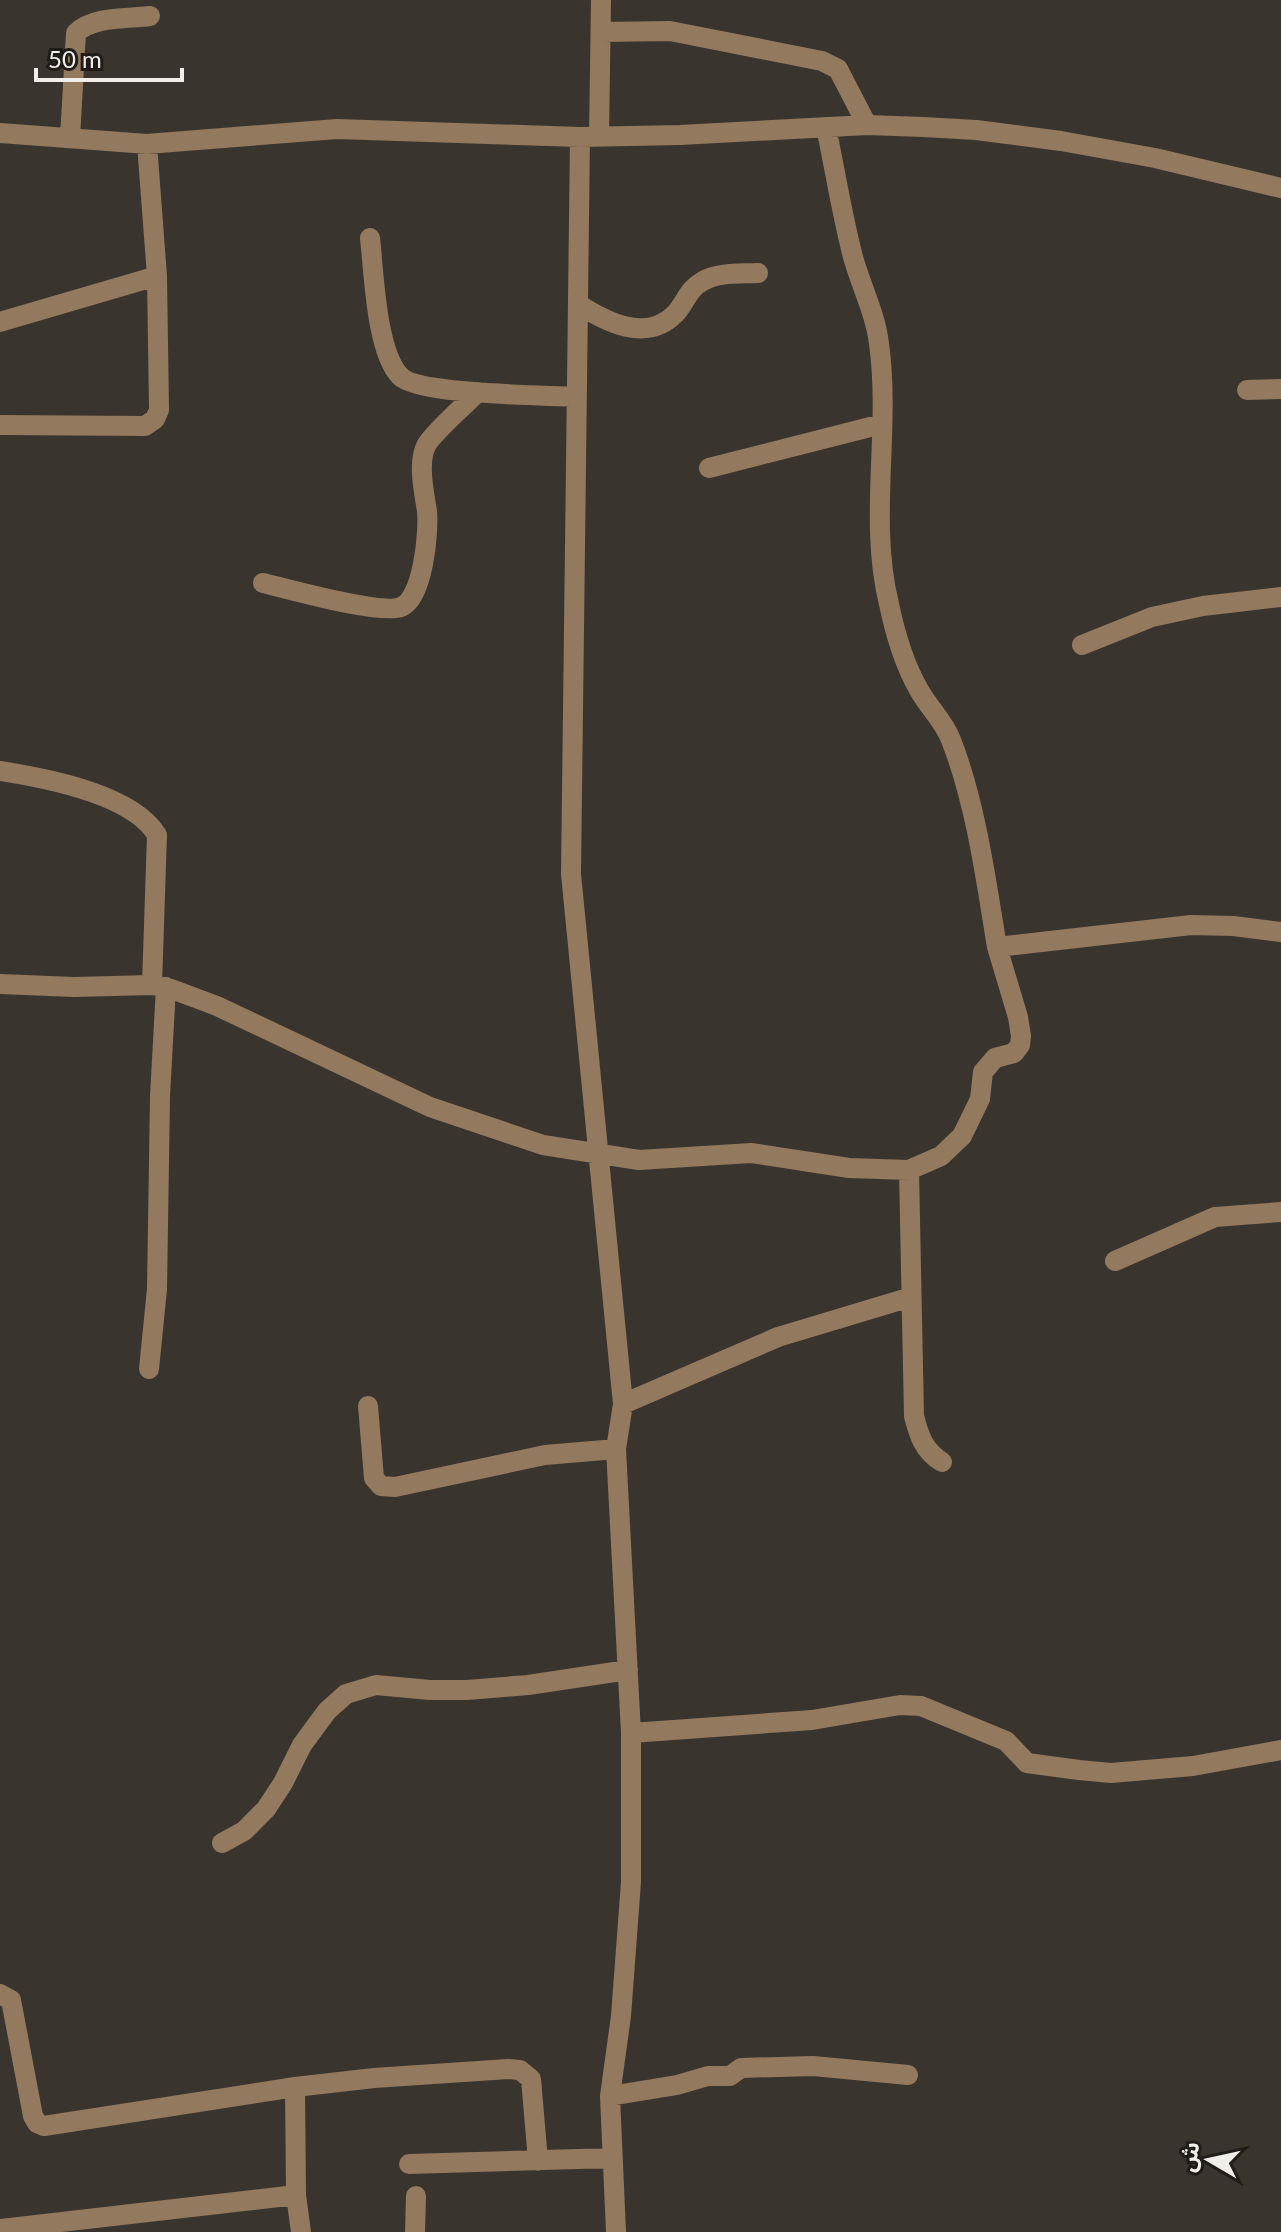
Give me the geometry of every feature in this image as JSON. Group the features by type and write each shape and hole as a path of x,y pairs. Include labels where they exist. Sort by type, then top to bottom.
{"street":[{"path":"601,0 601,32 589,137 578,304 571,874 623,1404 616,1449 631,1733 631,1882 621,2016 610,2096 616,2232"},
{"path":"70,138 76,33 84,25 95,22 150,16"},
{"path":"601,32 670,31 822,61 838,69 867,125"},
{"path":"0,133 147,144 337,129 589,137 867,125 976,130 1061,141 1155,158 1281,188"},
{"path":"0,984 159,986 217,1006 430,1107 543,1145 597,1155 639,1160 751,1153 849,1168 909,1170 941,1156 962,1136 980,1099 983,1072 995,1058 1014,1053 1020,1045 1021,1036 997,947 968,793 952,741 941,718 918,689 908,668 888,602 882,568 879,341 852,254 826,127"},
{"path":"0,425 145,426 155,419 159,410 157,276 147,144"},
{"path":"370,238 383,343 401,379 431,388 576,397"},
{"path":"578,304 614,323 652,328 675,313 688,292 699,282 712,276 758,273"},
{"path":"0,322 157,276"},
{"path":"1247,390 1281,389"},
{"path":"263,583 369,606 400,608 409,602 419,579 426,547 423,459 427,444 478,392"},
{"path":"709,468 882,424"},
{"path":"1082,645 1152,617 1203,606 1281,597"},
{"path":"0,771 59,782 87,792 132,811 148,822 157,835 157,1289 149,1369"},
{"path":"997,947 1191,925 1281,932"},
{"path":"909,1170 914,1416 928,1454 942,1462"},
{"path":"1115,1261 1215,1217 1281,1212"},
{"path":"623,1404 778,1337 911,1297"},
{"path":"368,1406 374,1478 381,1486 395,1487 545,1455 616,1449"},
{"path":"222,1843 244,1831 266,1809 302,1745 327,1711 346,1694 376,1685 430,1690 482,1689 628,1670"},
{"path":"631,1733 812,1720 900,1705 921,1706 1006,1741 1027,1763 1079,1770 1111,1773 1193,1766 1281,1750"},
{"path":"0,1994 11,2000 33,2116 37,2123 44,2126 295,2087 508,2069 520,2070 531,2079 538,2161"},
{"path":"610,2096 677,2085 708,2076 730,2076 741,2068 813,2066 908,2075"},
{"path":"295,2087 296,2195 301,2232"},
{"path":"409,2164 612,2158"},
{"path":"0,2229 296,2195"},
{"path":"415,2232 416,2196"}]}
